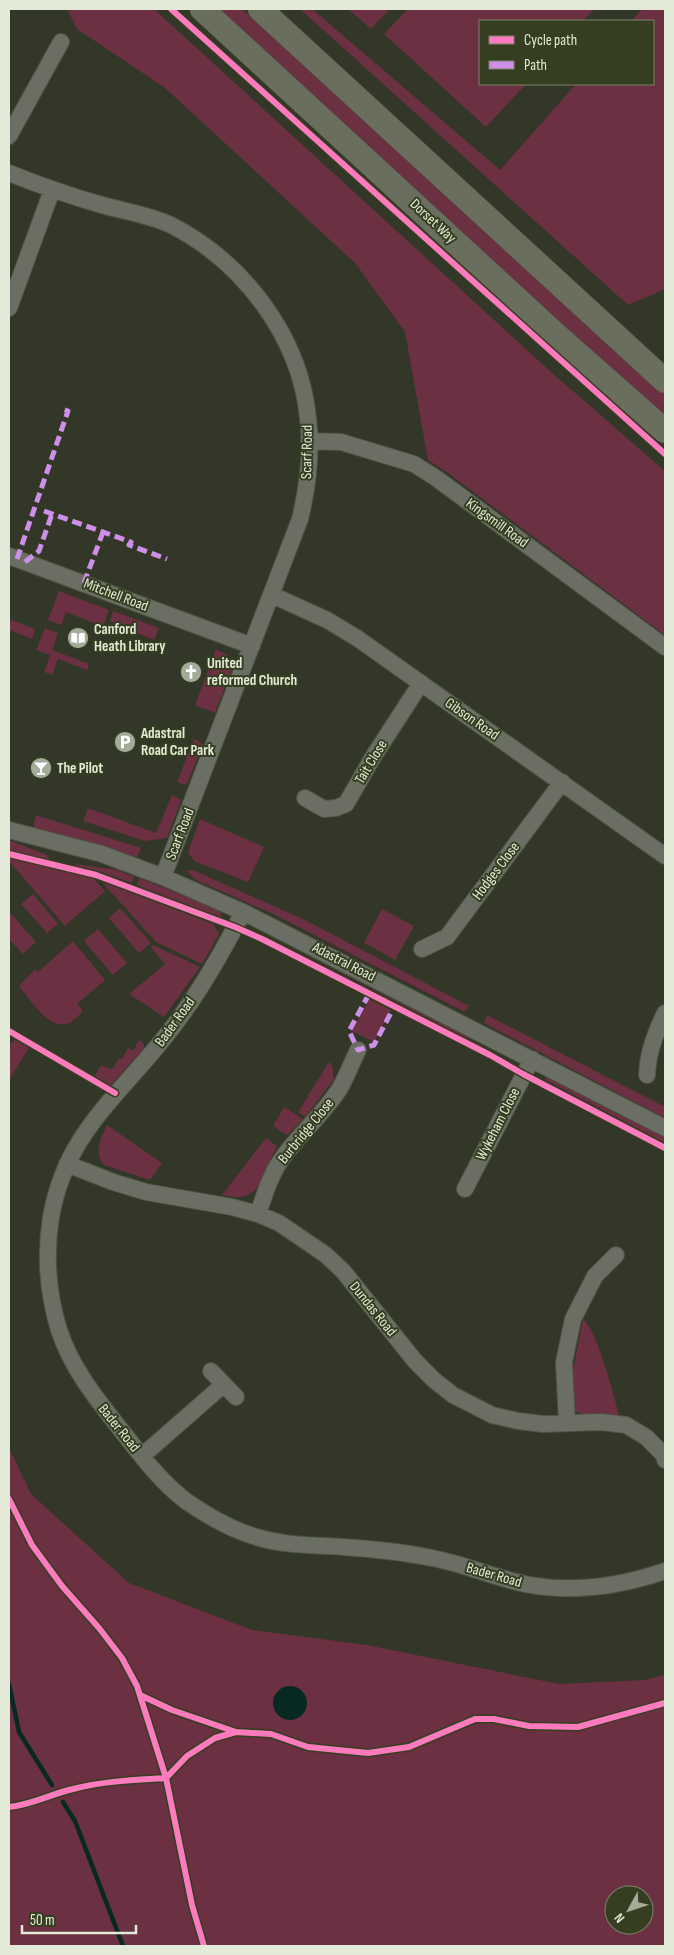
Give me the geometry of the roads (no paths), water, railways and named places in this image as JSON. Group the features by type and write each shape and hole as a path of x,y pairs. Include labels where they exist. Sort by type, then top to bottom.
{"highway":[{"name":"Dorset Way","path":"202,9 554,333 665,431"},
{"path":"260,9 665,381"}],"street":[{"path":"9,136 59,52"},
{"name":"Scarf Road","path":"9,173 52,190 170,225 199,243 230,266 255,294 276,322 290,352 302,387 308,416 310,441 306,495 300,519 163,877"},
{"path":"9,308 52,190"},
{"name":"Kingsmill Road","path":"310,441 340,442 414,464 436,478 665,647"},
{"name":"Mitchell Road","path":"9,556 252,646"},
{"name":"Gibson Road","path":"272,595 327,620 357,638 665,856"},
{"name":"Tait Close","path":"305,798 324,809 336,808 346,804 373,757 421,683"},
{"name":"Hodges Close","path":"422,949 447,937 562,782"},
{"name":"Adastral Road","path":"9,830 102,854 163,877 243,912 665,1128"},
{"name":"Bader Road","path":"243,912 178,1021 160,1044 96,1115 67,1164 56,1194 50,1219 48,1274 53,1308 59,1331 78,1373 92,1394 142,1456 183,1499 208,1516 232,1528 259,1538 287,1544 344,1547 434,1558 528,1584 565,1588 600,1588 634,1582 665,1571"},
{"path":"647,1075 651,1047 665,1013"},
{"name":"Burbridge Close","path":"258,1214 270,1180 280,1162 291,1146 318,1118 340,1088 358,1050"},
{"name":"Wykeham Close","path":"465,1189 532,1059"},
{"name":"Dundas Road","path":"67,1164 113,1182 146,1192 203,1201 258,1214 279,1223 326,1255 343,1271 414,1361 453,1395 492,1414 518,1422 567,1424 601,1422 626,1425 646,1437 664,1455 665,1460"},
{"path":"567,1424 564,1362 573,1319 595,1276 616,1255"},
{"path":"211,1371 236,1397"},
{"path":"142,1456 223,1384"}],"water":[{"path":"290,1686 297,1687 302,1691 306,1696 306,1710 302,1715 297,1719 290,1720 283,1719 278,1715 274,1710 273,1703 274,1696 278,1691 283,1687"}],"waterway":[{"path":"9,1684 19,1732 52,1785"},
{"path":"63,1802 75,1821 123,1946"}],"place":[{"name":"Canford Heath Library","path":"78,638"},
{"name":"United reformed Church","path":"191,672"},
{"name":"Adastral Road Car Park","path":"125,742"},
{"name":"The Pilot","path":"41,768"}]}
